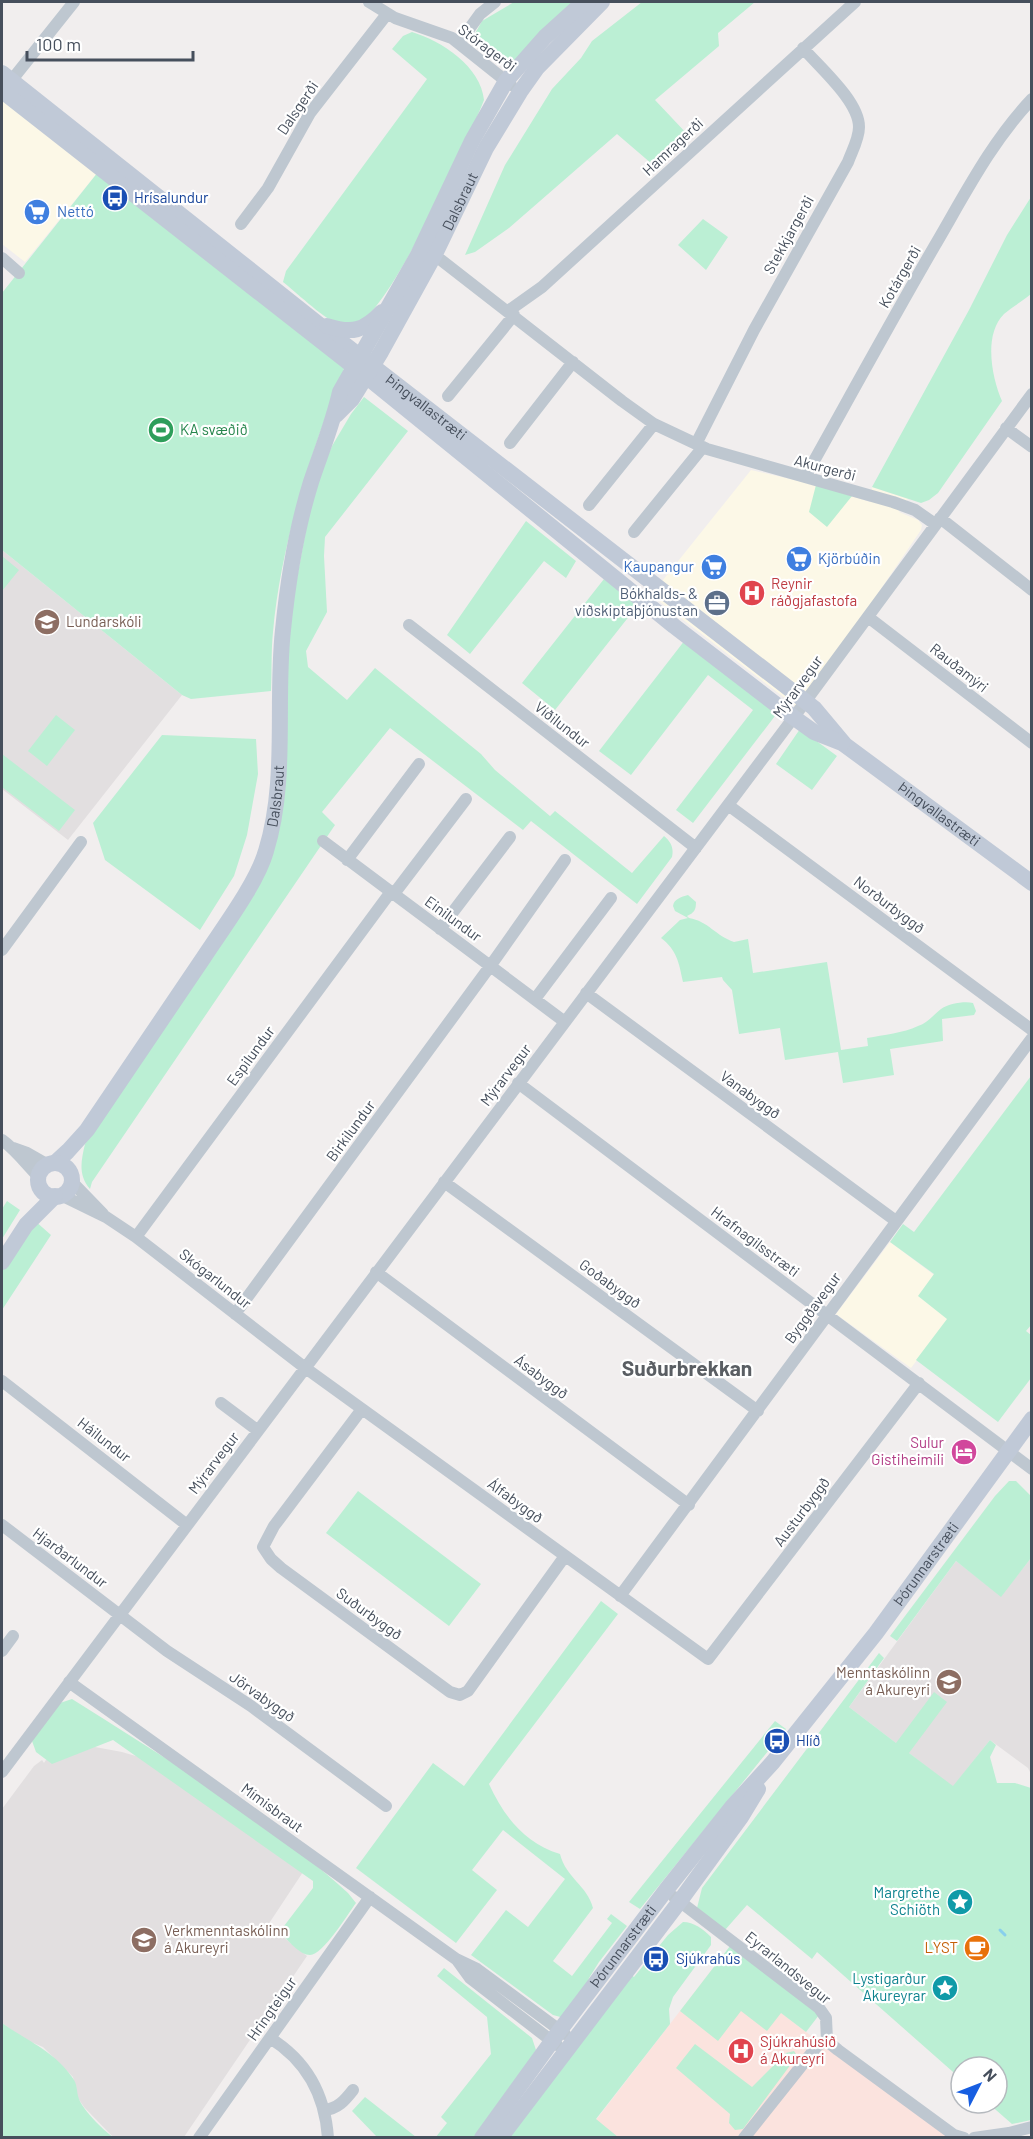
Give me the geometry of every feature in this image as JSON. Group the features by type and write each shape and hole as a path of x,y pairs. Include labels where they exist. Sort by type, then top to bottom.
{"street":[{"path":"4,81 74,2"},
{"name":"Stóragerði","path":"369,2 387,14 440,33 459,43 520,92"},
{"path":"459,43 480,14 495,2"},
{"name":"Dalsbraut","path":"364,366 394,298 427,253 472,141 506,81 545,38 577,8 588,2"},
{"name":"Dalsbraut","path":"2,1262 26,1225 45,1172 68,1152 87,1130 226,924 251,883 266,852 275,810 279,772 279,684 283,630 291,574 301,518 335,416 340,392 364,366 486,148 520,92 537,68 602,2"},
{"name":"Hamragerði","path":"511,313 855,2"},
{"name":"Dalsgerði","path":"241,224 268,188 310,113 387,14"},
{"name":"Stekkjargerði","path":"700,446 754,330 848,162 858,138 859,125 854,110 846,97 803,48"},
{"name":"Þingvallastræti","path":"4,81 317,323 364,366 674,626 814,732 845,745"},
{"name":"Þingvallastræti","path":"4,81 364,366 814,708 845,745 1032,883"},
{"name":"Kotárgerði","path":"805,477 881,338 980,169 1012,119 1032,99"},
{"name":"Akurgerði","path":"427,253 511,313 654,424 700,446 915,510 937,521 1032,590"},
{"path":"2,258 19,273"},
{"path":"317,323 344,331 354,331 377,317 394,298"},
{"path":"448,396 511,313"},
{"path":"510,443 573,362"},
{"name":"Mýrarvegur","path":"2,1772 794,717 1032,394"},
{"path":"589,505 654,424"},
{"path":"1006,428 1032,447"},
{"path":"634,532 700,446"},
{"name":"Rauðamýri","path":"868,617 1032,743"},
{"name":"Víðilundur","path":"409,625 696,848"},
{"path":"347,860 419,764"},
{"name":"Espilundur","path":"136,1237 392,894 466,799"},
{"name":"Norðurbyggð","path":"728,805 1032,1030"},
{"path":"440,929 510,837"},
{"name":"Einilundur","path":"323,841 565,1022"},
{"path":"2,950 81,842"},
{"name":"Birkilundur","path":"235,1314 491,965 565,860"},
{"path":"535,999 611,898"},
{"name":"Vanabyggð","path":"586,993 896,1221"},
{"name":"Byggðavegur","path":"620,1596 1032,1038"},
{"name":"Hrafnagilsstræti","path":"518,1083 1032,1469"},
{"name":"Dalsbraut","path":"26,1225 65,1188 77,1151 87,1130"},
{"path":"2,1140 13,1148 27,1153 45,1172 46,1193 65,1188 68,1169 45,1172"},
{"name":"Goðabyggð","path":"444,1182 758,1411"},
{"name":"Skógarlundur","path":"65,1188 136,1237 304,1367"},
{"name":"Ásabyggð","path":"376,1272 689,1505"},
{"name":"Álfabyggð","path":"304,1367 708,1659"},
{"name":"Háilundur","path":"2,1381 187,1525"},
{"name":"Austurbyggð","path":"708,1659 919,1383"},
{"path":"221,1403 257,1430"},
{"name":"Suðurbyggð","path":"362,1409 274,1526 263,1547 264,1551 281,1568 450,1692 460,1695 468,1691 565,1556"},
{"name":"Þórunnarstræti","path":"482,2138 556,2035 666,1890 732,1807 773,1762 876,1633 1032,1419"},
{"name":"Hjarðarlundur","path":"2,1526 119,1615"},
{"name":"Jörvabyggð","path":"119,1615 186,1665 251,1706 386,1806"},
{"path":"2,1651 13,1636"},
{"name":"Mímisbraut","path":"69,1683 456,1959 470,1978 570,2046"},
{"name":"Þórunnarstræti","path":"500,2138 741,1817 773,1762"},
{"name":"Eyrarlandsvegur","path":"666,1890 819,2008 826,2018 828,2041"},
{"name":"Hringteigur","path":"199,2138 370,1897"},
{"path":"270,2038 301,2062 312,2079 324,2110 328,2138"},
{"path":"744,2138 818,2045 828,2041 954,2135 964,2138"},
{"path":"324,2110 345,2101 353,2090"},
{"path":"974,2138 1032,2127"}],"shaded area":[{"path":"2,89 102,167 25,262 2,244"},
{"name":"Kaupangur","path":"751,470 816,485 870,502 872,487 908,499 899,512 918,520 922,525 921,530 799,709 651,595"},
{"name":"Lundarskóli","path":"2,550 182,695 68,840 2,789"},
{"path":"890,1242 934,1275 948,1319 911,1368 836,1314"},
{"name":"Menntaskólinn á Akureyri","path":"1031,1558 1031,1774 1028,1768 990,1740 953,1787 849,1707 956,1561 1001,1596"},
{"name":"Verkmenntaskólinn á Akureyri","path":"95,1747 146,1759 303,1872 268,1925 307,1956 184,2137 113,2137 78,2098 73,2077 43,2047 24,2039 2,2023 2,1809 34,1766 42,1760 44,1763 46,1760 76,1749"},
{"name":"Sjúkrahúsið á Akureyri","path":"717,1963 949,2137 618,2137 596,2120"}],"green space":[{"path":"514,2 573,2 517,59 511,61 493,55 472,39 482,21"},
{"path":"642,2 755,2 718,33 719,46 655,100 689,136 659,170 617,134 509,228 475,252 465,255 505,165 552,89 581,58 592,41"},
{"path":"412,32 447,49 468,66 476,77 484,100 427,222 387,291 370,313 356,323 335,322 283,282 286,271 427,79 392,49 403,36"},
{"name":"KA svæðið","path":"102,167 345,366 310,463 283,564 272,639 271,691 191,699 182,695 2,550 2,293"},
{"path":"1031,197 1031,294 1004,314 993,333 991,357 995,381 1002,401 938,493 929,500 921,503 872,487 969,310 1007,235"},
{"path":"703,219 728,237 706,270 678,245"},
{"path":"364,397 408,431 325,537 327,612 306,651 308,667 347,700 375,668 481,754 495,770 550,816 555,811 632,873 664,836 671,845 672,857 637,904 531,821 523,830 390,728 322,812 335,825 92,1182 90,1189 82,1173 85,1144 271,856 289,622 313,491 332,446"},
{"path":"816,485 852,496 827,527 809,512"},
{"path":"526,521 576,561 566,578 544,561 470,654 447,635"},
{"path":"2,556 19,570 2,591"},
{"path":"604,579 638,605 555,710 522,683"},
{"path":"685,640 778,712 693,823 676,810 753,710 708,675 631,775 599,751"},
{"path":"56,715 75,730 47,766 28,751"},
{"path":"800,729 837,756 812,790 776,764"},
{"path":"162,735 256,739 258,774 247,835 234,876 200,930 105,860 93,823"},
{"path":"2,754 75,810 59,831 2,787"},
{"path":"688,895 696,902 694,911 687,916 689,918 702,922 734,942 748,939 753,973 827,962 841,1050 868,1046 867,1038 922,1025 941,1009 952,1004 973,1003 976,1011 974,1015 942,1019 943,1041 890,1049 894,1075 843,1083 838,1052 785,1060 780,1028 739,1034 732,990 722,977 683,982 674,952 661,938 680,920 688,918 675,911 673,906 676,900"},
{"path":"1031,1076 1032,1324 1026,1331 1031,1335 1031,1378 998,1422 916,1360 947,1319 918,1296 934,1274 890,1242 903,1224 914,1232"},
{"path":"7,1201 20,1210 2,1239 2,1209"},
{"path":"34,1220 51,1235 2,1310 2,1269"},
{"path":"1009,1481 1016,1481 1031,1496 1031,1558 1001,1597 956,1561 897,1641 890,1636 995,1496"},
{"path":"358,1491 481,1584 449,1626 326,1533"},
{"path":"601,1601 618,1614 489,1784 509,1818 526,1836 560,1854 567,1869 586,1893 593,1908 553,1961 572,1976 612,1923 607,1919 611,1914 627,1926 599,1962 589,1978 585,1991 564,2018 553,2015 471,1955 506,1910 528,1927 565,1879 503,1830 472,1870 497,1890 456,1943 356,1868 433,1763 464,1786"},
{"name":"Lystigarður Akureyrar","path":"879,1653 884,1658 849,1707 896,1743 934,1692 947,1702 909,1753 953,1786 990,1740 996,1745 990,1757 997,1783 1015,1783 1031,1788 1031,2120 1012,2124 1002,2115 1009,2115 1009,2055 949,2055 949,2068 817,1952 812,1959 747,1905 725,1930 697,1908 702,1888"},
{"path":"72,1699 249,1814 348,1893 356,1903 335,1934 321,1949 310,1955 306,1954 299,1951 283,1936 284,1926 313,1888 313,1881 113,1740 52,1764 36,1752 32,1741 60,1703"},
{"path":"775,1721 786,1729 640,1909 629,1902"},
{"path":"683,1922 705,1931 711,1937 711,1945 673,1997 669,2009 670,2024 596,2119 618,2137 508,2138 631,1975 634,1977 668,1935"},
{"path":"730,1946 819,2015 806,2032 781,2013 767,2031 741,2011 718,2041 680,2011"},
{"path":"444,1968 532,2038 536,2050 478,2137 435,2138 447,2123 441,2117 491,2054 487,2017 437,1976"},
{"path":"2,2023 48,2053 65,2068 75,2082 79,2099 85,2109 113,2137 2,2137"},
{"path":"695,2044 752,2087 786,2053 794,2051 797,2056 743,2129 735,2130 729,2123 730,2114 676,2068"},
{"path":"365,2097 416,2137 377,2137 352,2111"}],"waterway":[{"path":"1000,1930 1005,1935"}],"place":[{"name":"Hrísalundur","path":"115,198"},
{"name":"Nettó","path":"37,212"},
{"name":"KA svæðið","path":"161,430"},
{"name":"Kjörbúðin","path":"799,559"},
{"name":"Kaupangur","path":"714,567"},
{"name":"Reynir ráðgjafastofa","path":"752,593"},
{"name":"Bókhalds- & viðskiptaþjónustan","path":"717,603"},
{"name":"Lundarskóli","path":"47,622"},
{"name":"Sulur Gistiheimili","path":"964,1452"},
{"name":"Menntaskólinn á Akureyri","path":"949,1682"},
{"name":"Hlíð","path":"777,1741"},
{"name":"Margrethe Schiöth","path":"960,1902"},
{"name":"Verkmenntaskólinn á Akureyri","path":"144,1940"},
{"name":"LYST","path":"977,1948"},
{"name":"Sjúkrahús","path":"656,1959"},
{"name":"Lystigarður Akureyrar","path":"945,1988"},
{"name":"Sjúkrahúsið á Akureyri","path":"741,2051"}],"district":[{"name":"Suðurbrekkan","path":"687,1369"}]}
